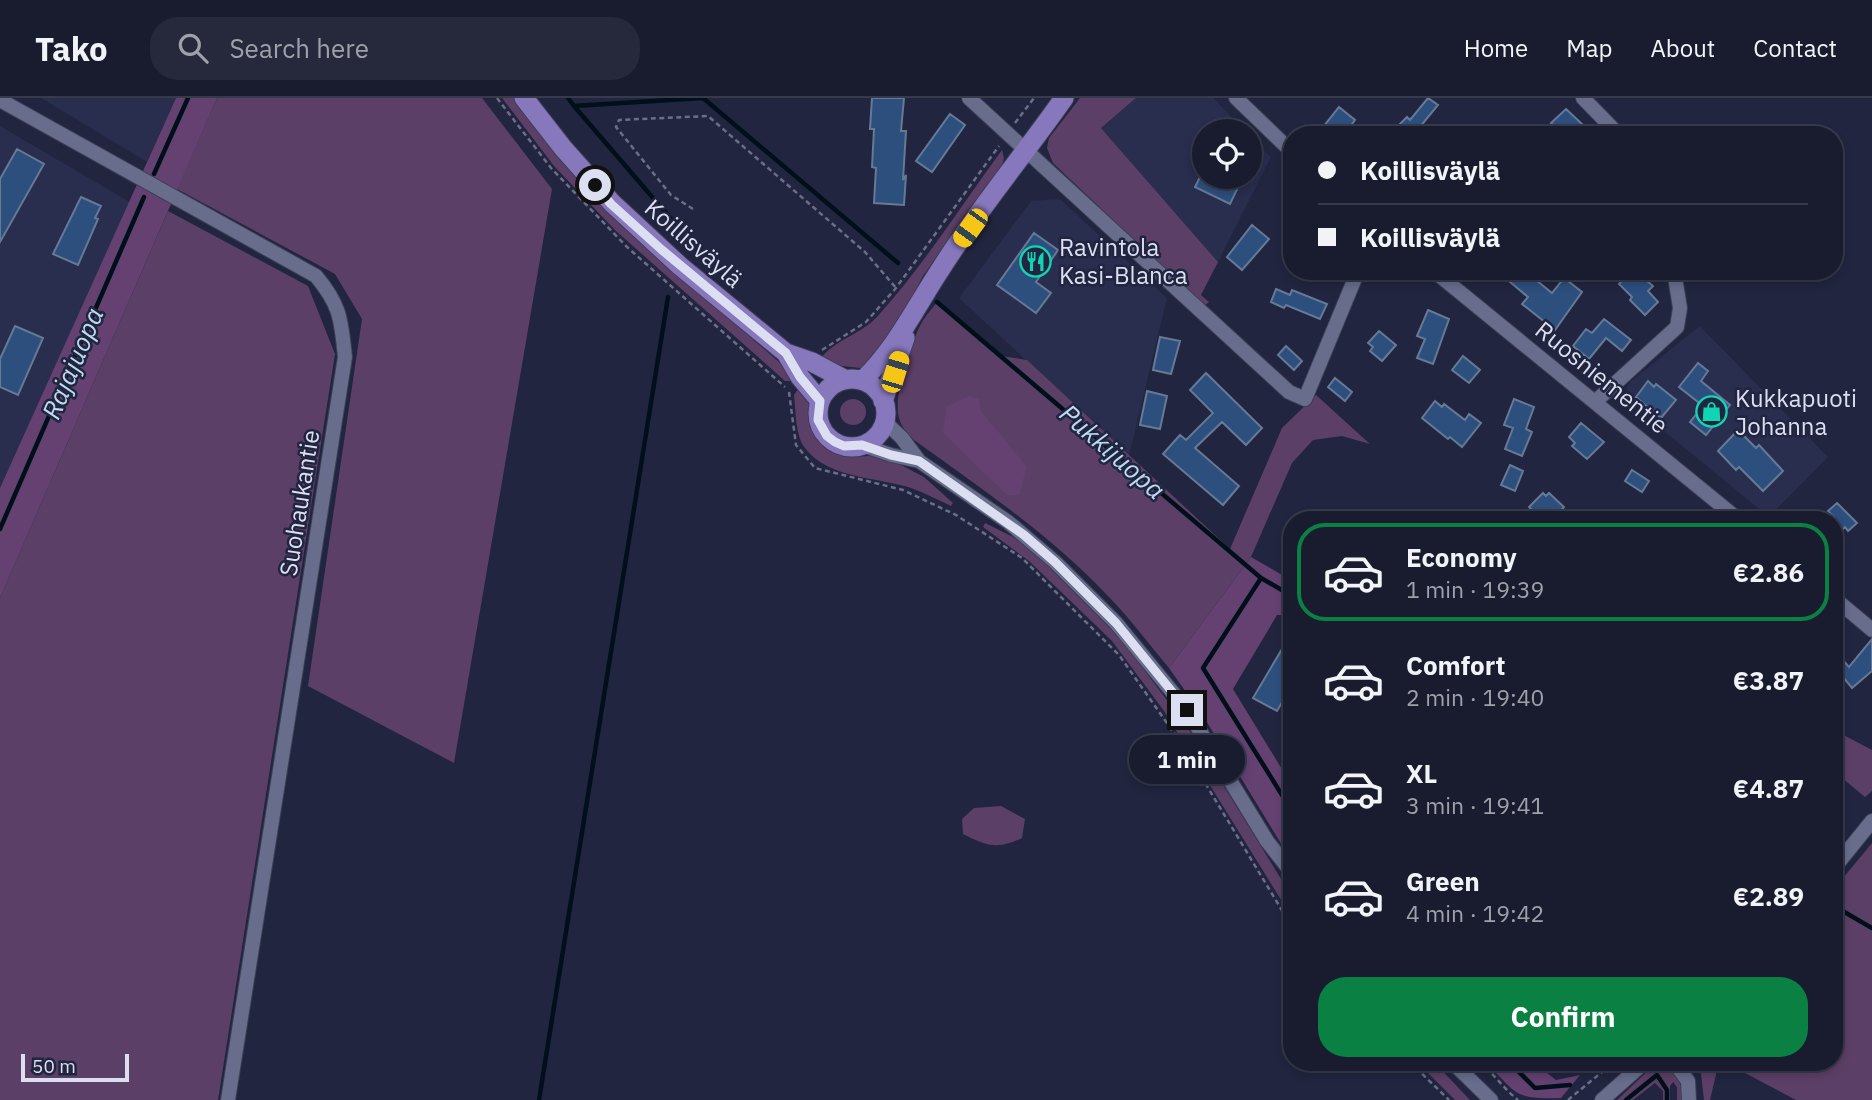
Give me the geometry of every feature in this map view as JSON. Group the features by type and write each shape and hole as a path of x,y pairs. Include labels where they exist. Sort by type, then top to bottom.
{"main road":[{"name":"Koillisväylä","path":"524,98 611,204 671,258 786,353 801,376 853,380"},
{"path":"853,380 879,392 883,401 884,421 872,440 862,445 844,446 827,436 818,420 820,401 825,391 833,384 853,380 882,361 910,321 942,266 1064,98"},
{"path":"883,401 910,321"},
{"path":"801,376 820,401"}],"street":[{"path":"969,98 1289,392 1305,399 1354,280"},
{"path":"1583,98 1610,126"},
{"name":"Suohaukantie","path":"0,100 316,276 331,294 341,318 345,357 228,1100"},
{"path":"1244,101 1283,142"},
{"name":"Ruosniementie","path":"1445,280 1728,511"},
{"path":"1596,401 1676,327 1680,308 1675,280"},
{"path":"884,421 902,438 919,461 1008,522 1055,562 1116,623 1187,710 1267,841 1283,861"},
{"path":"862,445 919,461"},
{"path":"1843,605 1872,629"},
{"path":"1843,857 1872,821"},
{"path":"1461,1071 1491,1100"},
{"path":"1602,1100 1635,1071"},
{"path":"1681,1071 1688,1081 1689,1100"}],"path":[{"path":"497,98 551,168 627,247 801,376"},
{"path":"1034,98 896,288 866,322 818,353 801,376 796,445 814,468 903,491 956,515 1022,558 1119,655 1181,743 1283,912"},
{"path":"693,209 671,195 616,127 619,120 708,116 865,252 896,288"},
{"path":"1419,1071 1449,1100"},
{"path":"1489,1071 1518,1100"},
{"path":"1567,1100 1603,1071"}],"shaded area":[{"path":"41,98 176,98 147,162"},
{"path":"176,98 217,98 0,598 0,488"},
{"path":"217,98 482,98 552,189 454,763 308,686 362,319 335,274 177,189"},
{"path":"502,98 514,98 552,148 620,224 795,376 790,381 785,381 616,231 554,166"},
{"path":"1080,98 1136,98 1101,128 1218,262 1201,295 1209,302 1204,306 1053,163 1047,148 1049,138"},
{"path":"1136,98 1214,98 1233,119 1192,119 1192,189 1255,189 1218,262 1101,128"},
{"path":"0,126 130,202 0,488"},
{"path":"1262,148 1271,157 1262,175"},
{"path":"1002,150 1002,166 923,276 883,352 873,363 860,368 842,366 821,358 833,346 877,317 926,257"},
{"path":"1060,199 1167,298 1129,456 959,298 1031,201"},
{"path":"168,211 308,286 335,354 218,1100 0,1100 0,598"},
{"path":"937,302 1001,356 1027,360 1230,549 1282,428 1316,395 1370,444 1342,436 1313,440 1292,463 1251,557 1169,668 1131,621 1062,552 1014,513 914,440 903,427 899,418 898,397 904,370 921,324"},
{"path":"1700,326 1828,457 1775,511 1762,511 1632,405 1627,387"},
{"path":"802,383 809,397 811,429 819,442 832,452 848,457 870,456 897,463 924,477 953,503 951,506 911,488 854,476 827,466 815,458 805,448 798,430 794,395"},
{"path":"969,396 979,399 981,411 1027,467 1019,495 1007,495 943,433 947,406"},
{"path":"853,399 862,403 866,412 862,421 853,425 844,421 840,412 844,403"},
{"path":"985,523 1013,537 1040,557 1114,630 1188,728 1283,882 1283,903 1164,711 1112,641 1029,561 983,527"},
{"path":"1251,557 1283,575 1283,615 1277,615 1233,689 1283,771 1283,847 1205,719 1169,668"},
{"path":"1843,735 1872,750 1872,791 1865,797 1843,779"},
{"path":"1001,806 1025,819 1022,838 1006,844 992,845 963,834 962,819 974,808"},
{"path":"1872,843 1872,1100 1796,1100 1741,1071 1843,1071 1843,878"},
{"path":"1426,1071 1443,1071 1470,1100 1455,1100"},
{"path":"1493,1071 1544,1071 1556,1080 1580,1075 1561,1098 1532,1097 1510,1087"},
{"path":"1648,1071 1673,1071 1679,1079 1682,1100 1677,1100 1677,1087 1673,1082 1670,1086 1670,1100 1663,1100 1663,1091 1655,1083 1633,1100 1617,1100"},
{"path":"1699,1071 1717,1071 1710,1100 1704,1100"}],"building":[{"path":"872,98 904,98 901,131 906,131 904,205 874,203 876,168 872,167"},
{"path":"1428,98 1438,105 1421,126 1398,126 1407,117 1410,120"},
{"path":"1339,107 1355,120 1351,126 1324,126"},
{"path":"1566,109 1582,124 1554,126 1551,123"},
{"path":"950,114 965,125 932,172 916,161"},
{"path":"17,149 44,164 0,242 0,179"},
{"path":"1199,189 1237,189 1230,204"},
{"path":"81,197 101,206 78,265 53,254"},
{"path":"1252,225 1269,239 1242,270 1227,257"},
{"path":"1034,233 1058,250 1036,282 1051,293 1036,313 997,285"},
{"path":"1508,280 1536,280 1552,293 1562,280 1567,280 1582,292 1555,330 1522,304 1528,297"},
{"path":"1623,280 1648,280 1653,286 1648,291 1658,302 1645,315 1619,284"},
{"path":"1276,289 1290,295 1292,290 1327,304 1320,319 1271,302"},
{"path":"1428,310 1449,319 1433,364 1417,358 1425,339 1417,336"},
{"path":"1604,319 1631,340 1622,351 1606,338 1589,359 1573,346 1586,329 1592,333"},
{"path":"15,326 43,338 18,395 0,387 0,359"},
{"path":"1379,331 1396,345 1382,361 1370,351 1373,347 1368,343"},
{"path":"1160,337 1180,341 1171,374 1153,370"},
{"path":"1286,346 1302,361 1294,370 1278,355"},
{"path":"1463,356 1480,370 1469,383 1452,370"},
{"path":"1698,363 1708,371 1701,381 1730,405 1706,435 1690,422 1703,406 1679,387"},
{"path":"1206,373 1262,428 1246,445 1222,422 1195,448 1239,486 1223,505 1163,454 1180,435 1186,440 1213,413 1190,390"},
{"path":"1335,378 1352,392 1345,401 1328,387"},
{"path":"1648,381 1676,400 1661,418 1655,413 1653,416 1643,408 1646,406 1636,397"},
{"path":"1147,391 1167,396 1160,429 1140,425"},
{"path":"1514,399 1534,407 1526,429 1532,432 1522,456 1505,449 1513,428 1504,425"},
{"path":"1435,401 1442,407 1444,404 1465,420 1469,414 1481,423 1462,447 1422,418"},
{"path":"1581,423 1604,442 1587,459 1572,446 1575,443 1569,437"},
{"path":"1738,430 1756,448 1759,445 1783,471 1763,491 1739,467 1736,470 1718,451"},
{"path":"1510,465 1523,471 1515,491 1501,485"},
{"path":"1632,470 1649,481 1642,492 1625,481"},
{"path":"1543,493 1546,496 1549,493 1564,507 1561,511 1533,511 1529,507"},
{"path":"1837,503 1857,523 1848,531 1845,527 1843,529 1843,511 1828,511"},
{"path":"1872,639 1872,671 1852,688 1843,677 1843,660 1849,667"},
{"path":"1283,647 1283,701 1277,711 1253,698"}],"waterway":[{"name":"Rajajuopa","path":"154,174 188,98"},
{"name":"Pukkijuopa","path":"568,98 574,106 702,98"},
{"name":"Pukkijuopa","path":"703,98 898,263"},
{"path":"574,106 678,227"},
{"name":"Rajajuopa","path":"0,529 144,197"},
{"path":"539,1100 668,297"},
{"name":"Pukkijuopa","path":"937,302 1261,578 1283,591"},
{"path":"1261,578 1203,668 1283,797"},
{"name":"Pukkijuopa","path":"1843,911 1872,928"},
{"path":"1518,1071 1535,1088 1570,1085"},
{"path":"1626,1100 1657,1075 1667,1090 1667,1100"}],"place":[{"name":"Ravintola Kasi-Blanca","path":"1036,261"},
{"name":"Kukkapuoti Johanna","path":"1712,412"}],"route":[{"path":"595,185 611,204 662,250 786,353 800,377 820,401 818,420 827,436 844,446 862,445 919,461 1008,522 1055,562 1116,623 1187,710"}]}
